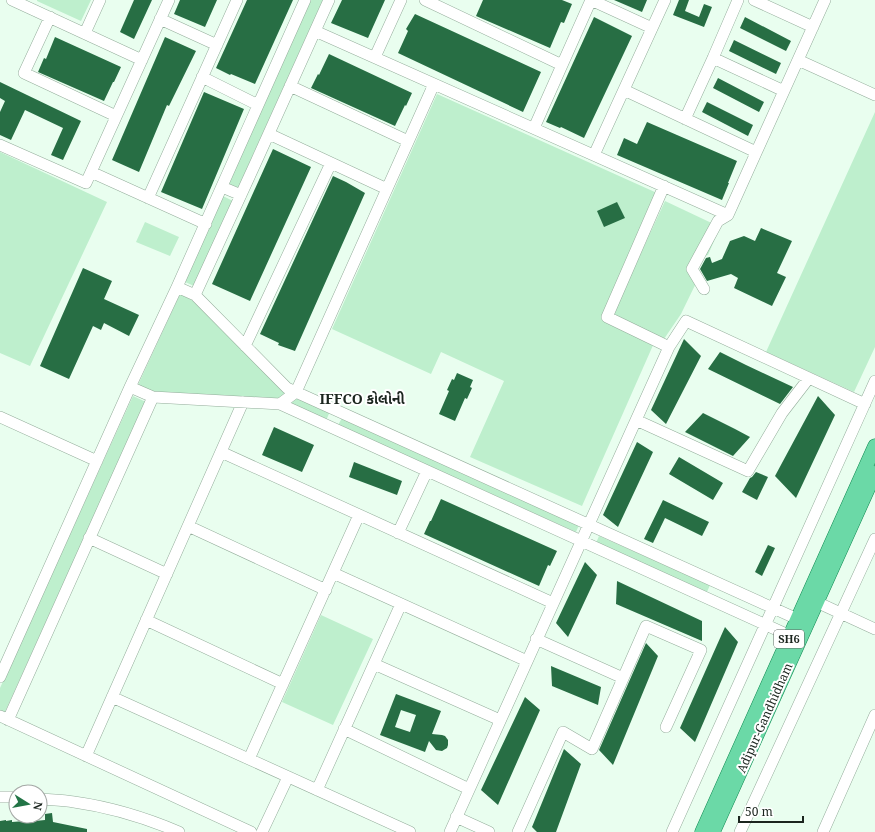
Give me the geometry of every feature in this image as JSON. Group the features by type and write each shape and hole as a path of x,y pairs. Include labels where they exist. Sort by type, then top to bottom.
{"main road":[{"name":"SH6","path":"812,600 875,446"},
{"name":"SH6","path":"702,832 812,600 875,473"},
{"name":"Adipur-Gandhidham","path":"713,832 795,638"}],"street":[{"path":"12,0 30,4 50,17 142,60"},
{"path":"85,33 100,0"},
{"path":"0,145 86,184 169,0"},
{"path":"148,198 237,0"},
{"path":"0,677 130,388 206,224 305,0"},
{"path":"195,295 329,0"},
{"path":"375,57 401,0"},
{"path":"425,0 562,65"},
{"path":"534,128 591,0 652,28"},
{"path":"594,155 665,0"},
{"path":"685,119 738,0"},
{"path":"754,0 813,27"},
{"path":"704,289 692,269 718,221 728,215 826,0"},
{"path":"50,17 24,73 116,116"},
{"path":"160,19 217,45"},
{"path":"315,31 728,215"},
{"path":"713,58 784,91"},
{"path":"798,60 875,95"},
{"path":"202,77 258,104"},
{"path":"280,404 296,392 434,84"},
{"path":"290,86 408,141"},
{"path":"624,90 756,152"},
{"path":"269,134 387,188"},
{"path":"245,346 331,163"},
{"path":"91,172 206,224"},
{"path":"222,186 241,195"},
{"path":"664,186 607,317 669,347"},
{"path":"177,287 195,295 287,388 802,622"},
{"path":"450,832 669,347 686,321 865,404"},
{"path":"636,420 748,471 782,413 809,378"},
{"path":"672,832 875,381"},
{"path":"130,388 153,397 280,404 795,638"},
{"path":"153,397 90,538 4,718 251,832"},
{"path":"86,756 243,402"},
{"path":"330,427 338,411"},
{"path":"0,417 97,461"},
{"path":"221,452 553,603"},
{"path":"398,533 427,471"},
{"path":"250,759 359,515"},
{"path":"188,526 326,590"},
{"path":"90,538 167,574"},
{"path":"740,832 875,539"},
{"path":"333,573 527,661"},
{"path":"812,600 875,629"},
{"path":"316,790 401,604"},
{"path":"146,620 283,684"},
{"path":"518,832 563,732 592,749 646,626 701,650 666,727"},
{"path":"536,639 623,678"},
{"path":"374,664 500,720"},
{"path":"112,697 410,832"},
{"path":"823,832 875,715"},
{"path":"344,729 469,789"},
{"path":"262,832 288,777"},
{"path":"48,800 73,802 113,809 166,826 179,832"},
{"path":"456,817 489,832"}],"green space":[{"path":"37,0 91,0 81,21"},
{"path":"311,0 323,0 238,188 228,184"},
{"path":"437,94 657,193 601,319 654,343 582,506 470,457 504,381 441,352 431,374 332,329"},
{"path":"875,112 875,347 854,392 766,352"},
{"path":"0,152 107,202 30,366 0,353"},
{"path":"223,196 233,201 194,286 183,281"},
{"path":"665,201 720,227 708,255 693,260 698,279 681,314 664,339 612,316"},
{"path":"145,222 179,237 170,256 136,242"},
{"path":"180,294 192,300 282,389 330,411 326,421 277,399 152,392 138,385"},
{"path":"133,396 146,402 4,714 0,712 0,688"},
{"path":"342,418 579,525 576,532 338,425"},
{"path":"599,536 710,585 707,592 596,543"},
{"path":"321,615 373,639 333,725 282,702"}],"building":[{"path":"134,0 152,0 134,39 120,32"},
{"path":"180,0 217,0 205,27 174,14"},
{"path":"247,0 293,0 255,84 216,68"},
{"path":"342,0 385,0 368,38 331,23"},
{"path":"483,0 562,0 572,4 564,23 561,22 550,48 476,16"},
{"path":"614,0 647,0 642,12"},
{"path":"679,0 689,0 685,11 699,17 704,4 712,7 704,27 673,15"},
{"path":"415,14 541,72 523,112 398,53 408,31 406,29"},
{"path":"594,17 632,36 584,138 561,127 560,128 546,122"},
{"path":"745,17 791,41 786,51 740,28"},
{"path":"55,37 121,67 104,101 38,72 44,58 46,59"},
{"path":"165,37 196,51 169,106 167,105 139,172 112,160"},
{"path":"734,40 781,63 776,74 729,51"},
{"path":"329,54 412,93 395,126 311,88"},
{"path":"718,78 764,102 759,112 713,88"},
{"path":"0,82 81,121 63,160 51,155 63,128 25,110 11,140 0,135 0,112 5,101 0,98"},
{"path":"204,92 244,109 202,209 161,192"},
{"path":"707,102 753,125 748,136 702,112"},
{"path":"647,122 737,161 722,200 617,155 624,138 637,144"},
{"path":"273,149 311,167 250,301 212,284"},
{"path":"333,176 365,193 295,351 278,345 279,343 260,334"},
{"path":"617,202 625,218 604,227 597,211"},
{"path":"761,228 792,241 777,273 786,277 772,306 734,288 738,278 731,274 707,281 700,269 706,258 710,257 712,263 722,259 730,241 744,236 755,241"},
{"path":"83,268 112,281 104,299 139,315 129,336 104,323 101,330 93,326 69,379 40,366"},
{"path":"684,339 701,356 666,424 651,410"},
{"path":"720,352 793,387 780,404 708,369"},
{"path":"457,373 473,380 470,387 472,388 467,399 465,398 455,421 439,414 449,391 447,390 452,379 454,380"},
{"path":"818,396 835,415 796,498 775,476"},
{"path":"703,413 750,437 733,456 685,432"},
{"path":"274,427 314,445 302,472 262,455"},
{"path":"637,442 653,452 618,527 603,515"},
{"path":"679,457 723,483 713,500 669,474"},
{"path":"354,462 402,481 397,495 349,477"},
{"path":"756,472 768,477 757,500 742,492 750,478"},
{"path":"441,499 557,551 550,566 548,565 539,586 424,534"},
{"path":"663,500 709,522 702,536 665,518 653,543 644,539"},
{"path":"768,545 775,548 762,576 755,572"},
{"path":"585,562 597,575 568,637 556,623"},
{"path":"617,581 702,621 702,641 616,604"},
{"path":"725,627 738,642 695,742 680,728"},
{"path":"646,643 658,656 613,765 599,750"},
{"path":"551,666 601,687 598,705 552,686"},
{"path":"396,694 441,711 432,734 445,736 448,740 448,745 447,748 442,751 436,750 429,741 425,752 380,735","holes":["401,710 416,715 410,732 395,727"]},
{"path":"525,697 540,710 498,805 481,790"},
{"path":"564,749 581,764 556,832 537,832 532,827"},
{"path":"52,813 53,822 87,829 87,832 0,832 0,821 8,821 8,824 48,824 48,814"}],"district":[{"name":"IFFCO કોલોની","path":"362,399"}]}
